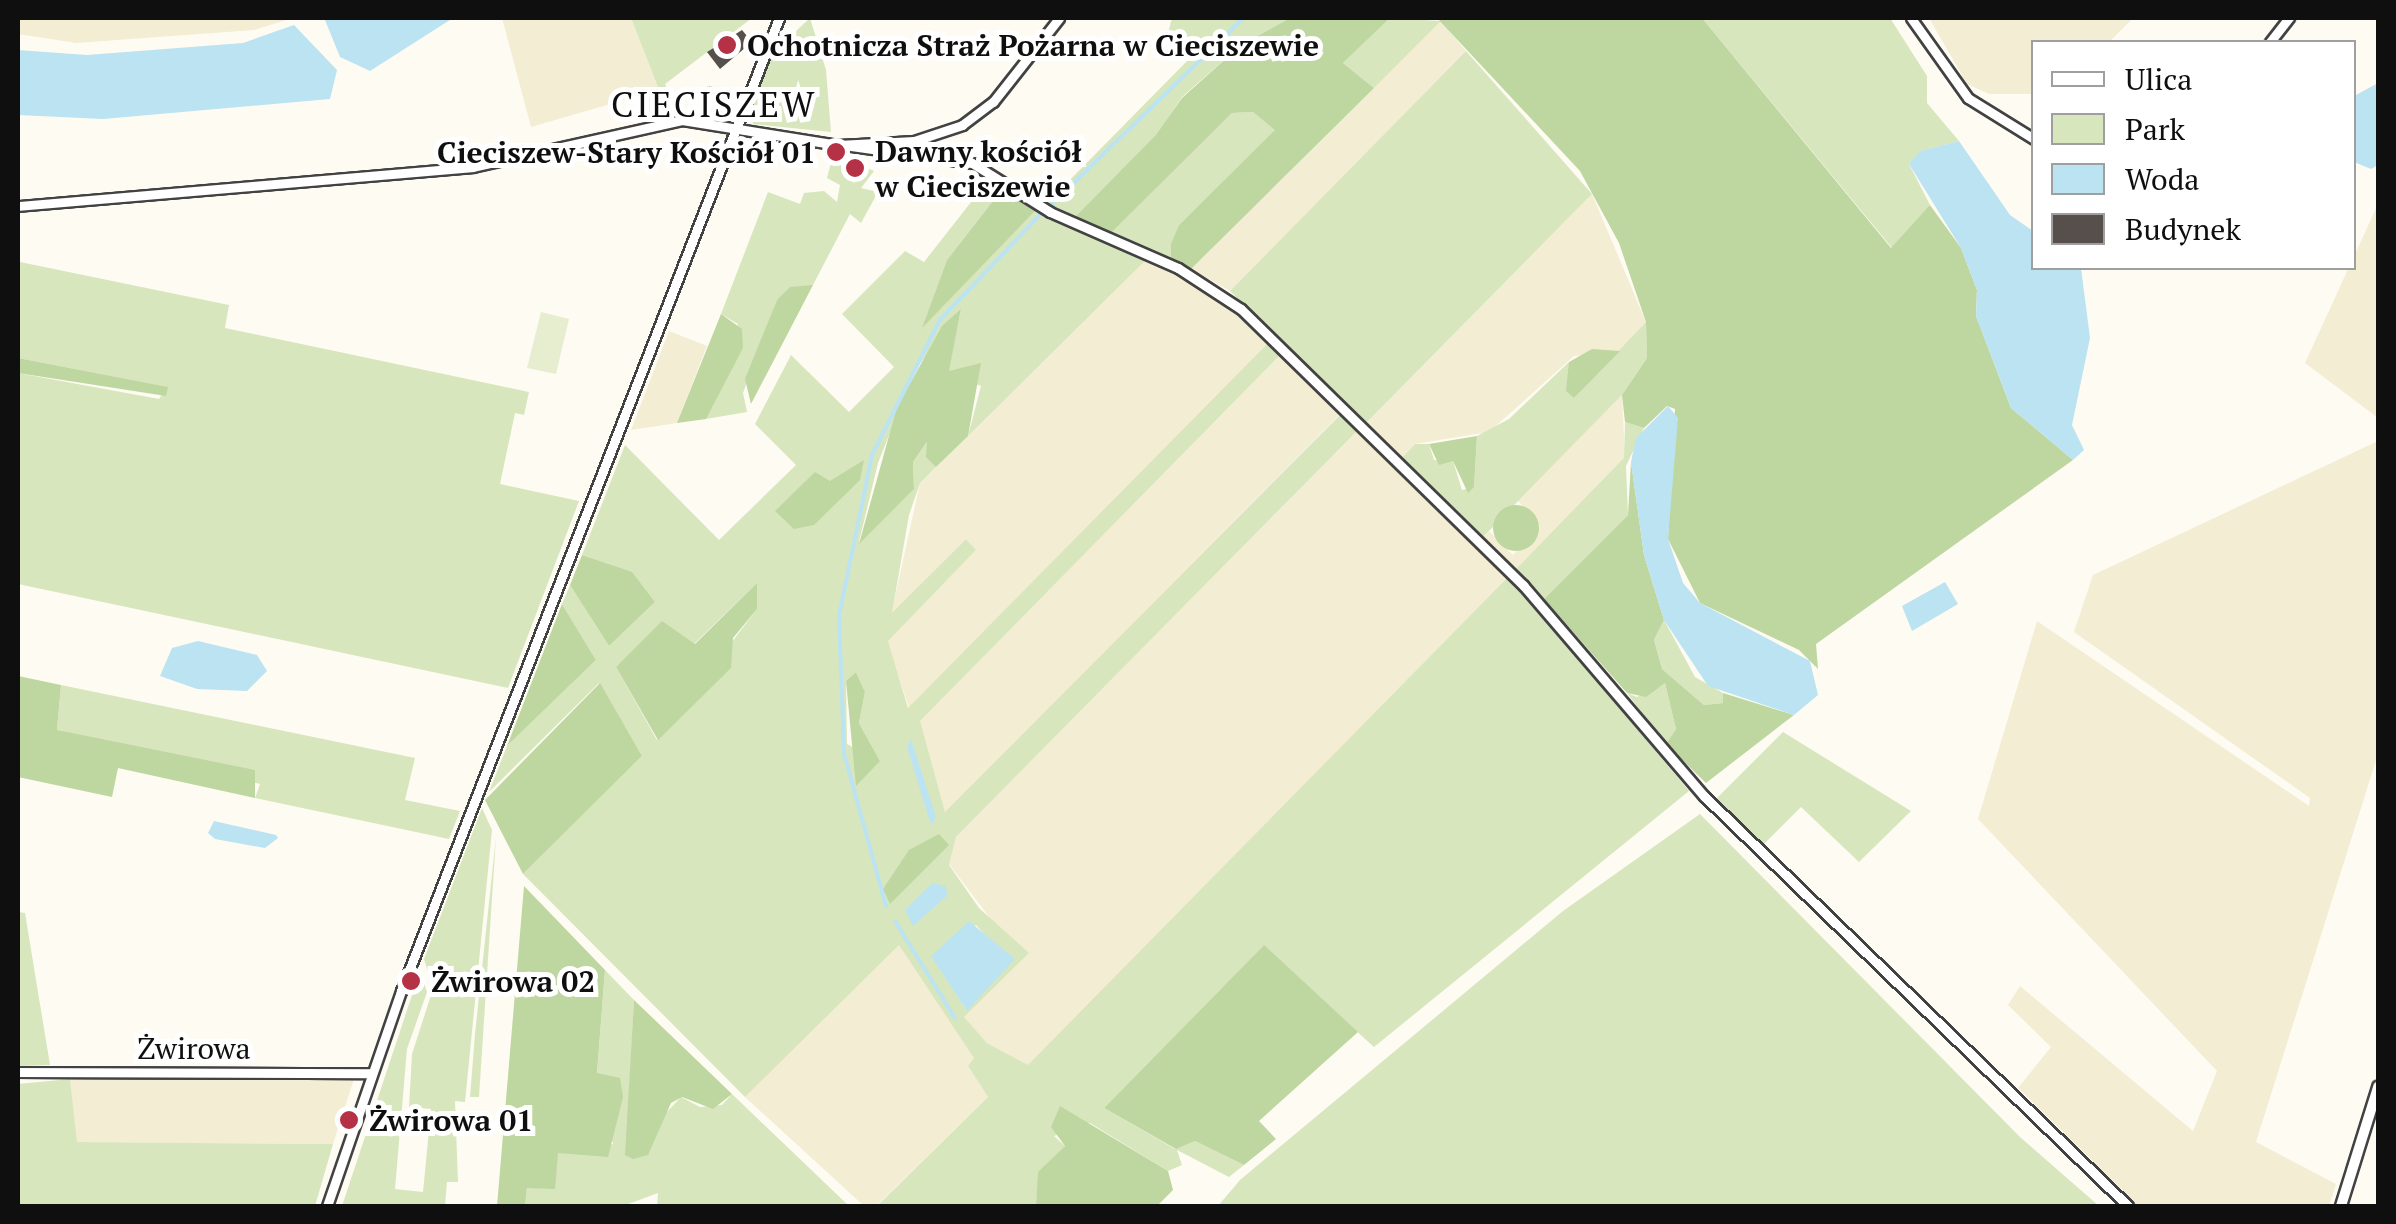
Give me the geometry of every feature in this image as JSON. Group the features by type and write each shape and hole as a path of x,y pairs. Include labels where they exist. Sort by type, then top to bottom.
{"street":[{"path":"851,146 914,142 971,120 1030,64 1059,18"},
{"path":"1911,18 1968,98 2031,137"},
{"path":"2272,40 2288,18"},
{"path":"327,1206 371,1073 735,126 780,19"},
{"path":"708,92 717,115"},
{"path":"18,206 472,167 673,120 972,163 1050,212 1178,268 1241,309 1523,585 1704,796 2128,1206"},
{"name":"Żwirowa","path":"18,1072 371,1073"},
{"path":"2341,1206 2378,1087"}],"shaded area":[{"path":"18,18 293,18 254,30 76,43 18,34"},
{"path":"502,18 631,18 666,108 646,116 638,96 531,127"},
{"path":"1929,18 2133,18 2111,40 2031,40 2031,94 1989,94 1967,84"},
{"path":"1441,21 1466,51 1230,291 1191,269"},
{"path":"1592,194 1646,322 1620,351 1574,356 1489,432 1415,444 1401,459 1366,423"},
{"path":"2378,204 2378,418 2305,363 2348,270 2356,270 2356,252"},
{"path":"1147,259 1193,280 1270,341 909,708 887,641 976,550 966,539 891,615 920,483"},
{"path":"669,331 707,346 677,423 631,430"},
{"path":"1283,352 1343,411 945,813 919,721"},
{"path":"1622,395 1625,458 1515,570 1483,537 1489,531 1513,555 1540,526 1518,501"},
{"path":"1360,428 1509,576 1028,1066 987,1043 964,1018 993,922 949,864 956,837"},
{"path":"2378,441 2378,754 2256,1142 2336,1184 2329,1206 2139,1206 2018,1088 2051,1047 2008,1005 2020,986 2193,1131 2217,1071 1978,819 2037,621 2309,806 2310,798 2074,632 2093,575"},
{"path":"899,944 975,1058 968,1066 988,1097 876,1206 864,1206 745,1097"},
{"path":"70,1079 354,1079 333,1144 76,1142"}],"green space":[{"path":"631,18 752,18 665,84 675,105 666,108"},
{"path":"810,18 826,70 831,132 753,124 751,98 767,58"},
{"path":"1172,18 1290,18 1241,45 1182,97 1157,135 1073,219 1040,202 1044,187 1055,195 1192,56 1167,37"},
{"path":"1290,18 1390,18 1343,63 1374,88 1191,269 1171,261 1171,244 1179,225 1275,130 1253,112 1232,113 1108,236 1073,219 1156,135 1182,98 1241,45"},
{"path":"1390,18 1441,21 1374,88 1343,63"},
{"path":"1437,18 1702,18 1891,248 1930,205 1961,248 1977,290 1976,316 2011,408 2073,460 1816,644 1818,669 1799,650 1700,603 1668,539 1675,409 1667,406 1644,428 1625,422 1622,395 1647,358 1646,322 1619,243 1580,171"},
{"path":"1702,18 1890,18 1927,76 1927,103 1959,141 1921,151 1909,164 1930,205 1906,238 1892,248"},
{"path":"1466,51 1592,194 1366,423 1230,291"},
{"path":"1253,112 1276,130 1179,225 1171,261 1108,236 1232,113"},
{"path":"833,155 859,165 853,186 862,166 874,171 861,188 878,192 861,223 850,214 813,285 777,300 743,393 747,412 706,419 738,324 721,314 768,192 800,204 804,193 824,191 837,202 840,185 827,178"},
{"path":"990,178 1003,188 947,260 923,326 1036,210 1147,259 968,436 981,386 948,373 961,310 915,370 878,463 859,542 914,489 913,462 928,441 936,467 920,483 909,515 892,613 966,539 976,550 888,641 908,708 1270,341 1283,352 920,721 945,812 1343,412 1360,428 956,837 949,865 979,908 1029,953 964,1017 987,1043 1028,1065 1509,576 1689,791 1374,1047 1263,946 1104,1108 1175,1149 1195,1141 1244,1165 1229,1177 1177,1150 1182,1165 1168,1171 1090,1123 1054,1136 1065,1146 1039,1172 1036,1206 877,1206 988,1097 968,1066 974,1058 899,945 745,1097 523,874 642,756 599,683 489,792 507,746 596,660 562,604 570,585 609,646 655,602 632,573 582,555 625,445 719,540 796,465 755,424 791,355 849,412 894,367 842,314 905,251 924,262","holes":["757,583 757,609 657,740 616,667 666,626 694,644","856,672 865,692 859,723 880,761 847,744 846,681","976,925 987,937 967,1011 932,956"]},
{"path":"1003,188 1036,210 922,328 947,260"},
{"path":"18,243 20,262 229,305 225,328 529,392 524,415 515,413 500,484 579,501 508,688 18,584 18,373 159,399 167,387 18,358"},
{"path":"813,285 751,404 745,379 777,300 790,287"},
{"path":"961,309 949,371 981,363 968,436 936,467 926,457 927,442 913,462 914,489 859,544 897,407 942,326"},
{"path":"541,312 569,319 556,374 527,368"},
{"path":"721,314 742,329 743,348 706,419 677,423"},
{"path":"1646,322 1647,358 1622,395 1483,537 1401,459 1415,444 1429,444 1434,460 1453,461 1462,490 1474,487 1477,436 1509,419 1569,362 1574,398"},
{"path":"1592,349 1620,351 1574,398 1566,391 1569,362"},
{"path":"18,358 168,387 166,396 18,373"},
{"path":"1625,422 1644,428 1626,466 1628,515 1544,599 1515,570 1624,458"},
{"path":"1477,436 1474,487 1468,493 1453,461 1439,465 1429,444"},
{"path":"864,460 860,480 814,525 794,529 775,511 815,472 830,481"},
{"path":"1631,462 1644,555 1664,620 1654,640 1662,669 1704,705 1723,703 1723,693 1794,715 1706,783 1666,744 1676,729 1665,683 1646,697 1627,693 1544,599 1628,515"},
{"path":"1516,505 1532,512 1539,528 1532,544 1516,551 1500,544 1493,528 1500,512"},
{"path":"582,555 632,572 655,602 609,646 570,585"},
{"path":"757,583 757,609 733,638 731,668 658,740 616,667 662,621 695,644"},
{"path":"562,604 596,660 507,746"},
{"path":"1664,620 1695,677 1723,693 1723,703 1704,705 1662,669 1654,640"},
{"path":"856,672 865,692 859,723 880,761 856,786 846,681"},
{"path":"18,676 61,685 57,730 255,770 255,798 118,768 112,797 18,777"},
{"path":"600,683 642,756 523,874 485,800"},
{"path":"1665,683 1676,729 1666,744 1627,693 1637,697"},
{"path":"61,685 415,758 405,800 460,811 449,839 255,798 260,784 57,730"},
{"path":"1783,732 1911,811 1859,862 1801,807 1764,844 1716,799"},
{"path":"482,808 492,830 465,1102 455,1101 458,1182 447,1182 445,1206 342,1206 420,971 427,992 407,1049 395,1189 423,1192 431,1109 409,1107 412,1054 433,989 424,959"},
{"path":"1700,814 2020,1137 2099,1206 1218,1206 1240,1180 1563,911"},
{"path":"939,834 949,845 890,904 883,889 909,850"},
{"path":"496,837 479,1097 470,1097 475,1034"},
{"path":"524,886 605,970 597,1073 620,1078 623,1097 608,1157 558,1153 555,1189 527,1188 525,1206 497,1206"},
{"path":"18,912 25,913 50,1065 18,1066"},
{"path":"1264,945 1358,1032 1259,1121 1276,1139 1244,1165 1195,1141 1176,1149 1104,1108"},
{"path":"605,970 634,1000 626,1155 681,1097 700,1107 722,1105 732,1094 849,1206 657,1206 658,1193 623,1206 525,1206 527,1188 557,1153 613,1144 597,1074"},
{"path":"634,1000 732,1094 713,1109 682,1097 671,1103 648,1155 633,1159 625,1155"},
{"path":"70,1079 77,1142 333,1144 315,1206 18,1206 18,1084"},
{"path":"1060,1106 1168,1171 1173,1190 1157,1206 1036,1206 1038,1172 1065,1146 1051,1127"}],"water":[{"path":"453,18 370,71 340,57 325,20"},
{"path":"294,25 337,70 330,99 103,119 18,115 18,50 87,55 243,43"},
{"path":"2378,83 2378,165 2371,169 2356,163 2356,95"},
{"path":"1959,141 2010,215 2031,230 2031,270 2081,270 2090,338 2072,425 2084,450 2073,460 2011,408 1976,316 1977,290 1961,248 1909,164 1920,151"},
{"path":"1668,406 1678,418 1668,539 1683,583 1700,603 1810,661 1818,695 1794,715 1708,686 1664,620 1644,555 1631,462 1636,438"},
{"path":"1945,582 1958,604 1912,631 1902,606"},
{"path":"198,641 257,655 267,671 247,691 197,689 160,676 172,648"},
{"path":"911,739 936,817 931,825 907,747"},
{"path":"214,821 278,838 265,848 215,839 208,833"},
{"path":"932,883 946,886 947,896 913,926 905,910"},
{"path":"969,921 1015,959 967,1011 931,956"}],"building":[{"path":"742,30 752,42 720,69 707,52"}],"waterway":[{"path":"1050,206 1243,18"},
{"path":"886,906 844,753 839,616 872,455 940,320 1040,215"},
{"path":"895,921 955,1018"}],"place":[{"name":"Ochotnicza Straż Pożarna w Cieciszewie","path":"727,45"},
{"name":"Cieciszew-Stary Kościół 01","path":"836,152"},
{"name":"Dawny kościół w Cieciszewie","path":"855,168"},
{"name":"Żwirowa 02","path":"411,981"},
{"name":"Żwirowa 01","path":"349,1120"}],"district":[{"name":"CIECISZEW","path":"714,104"}]}
